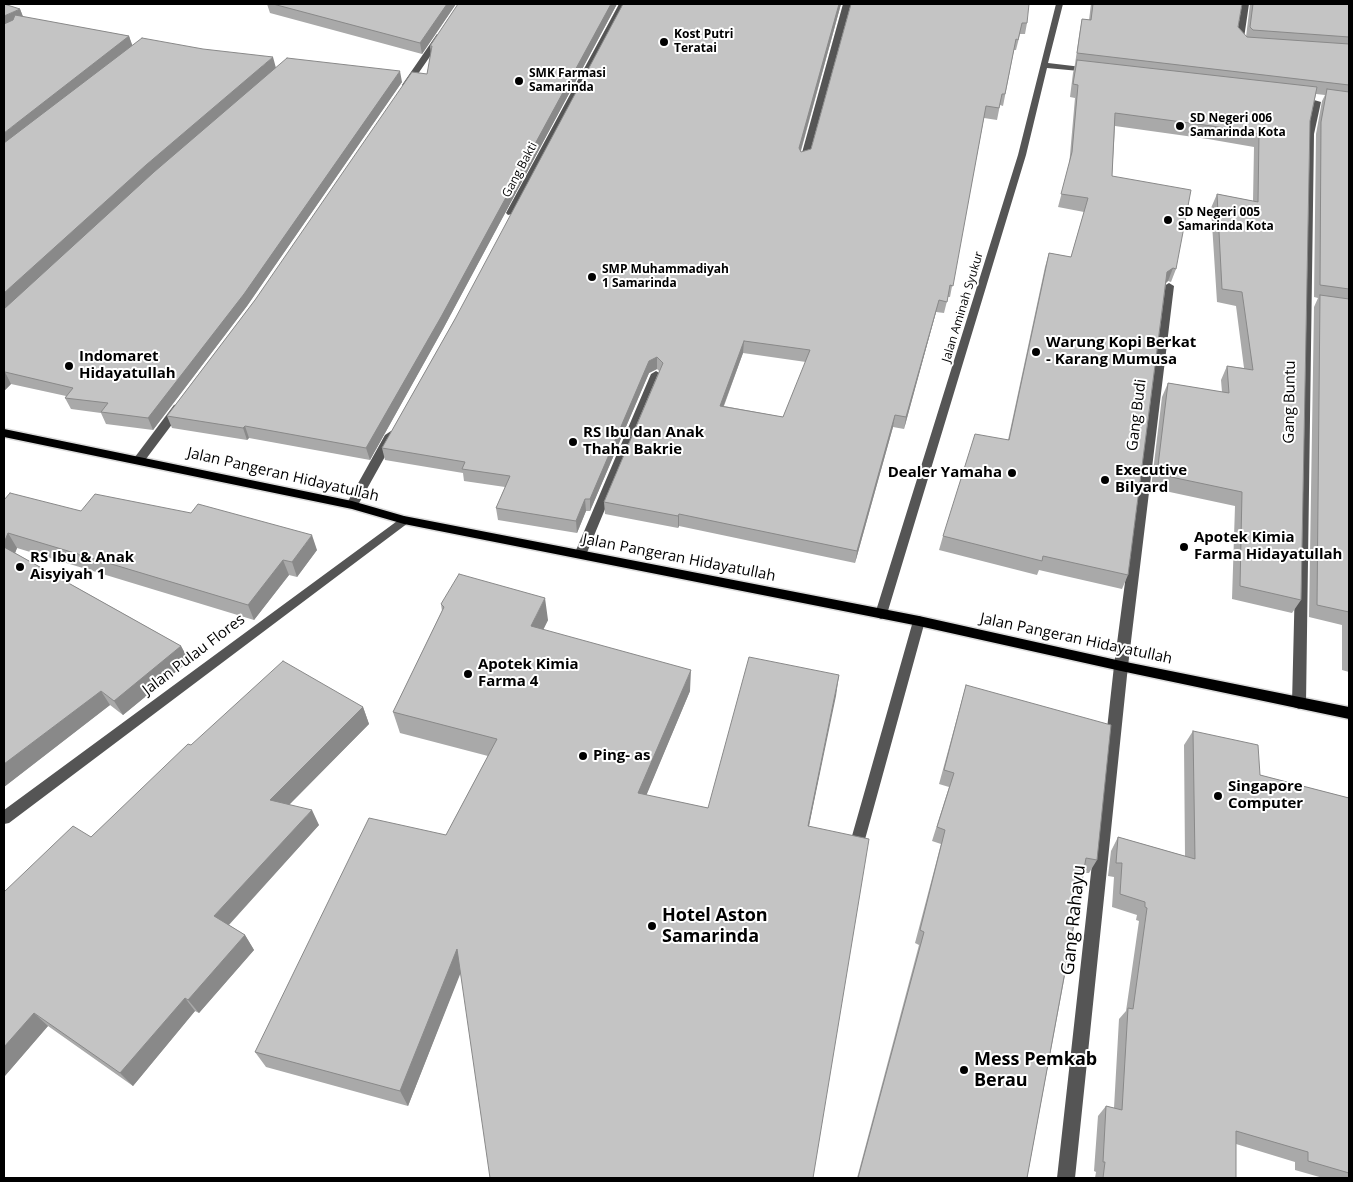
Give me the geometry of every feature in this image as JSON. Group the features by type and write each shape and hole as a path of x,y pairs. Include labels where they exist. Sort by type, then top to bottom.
{"main road":[{"name":"Jalan Pangeran Hidayatullah","path":"4,433 352,505 404,520 918,621 1121,666 1349,713"}],"street":[{"name":"Gang Bakti","path":"504,226 623,4"},
{"path":"804,160 847,4"},
{"name":"Jalan Aminah Syukur","path":"881,614 1022,155 1059,4"},
{"path":"1245,4 1240,39 1246,45 1256,45"},
{"path":"399,95 448,26"},
{"path":"1045,65 1104,72"},
{"name":"Gang Buntu","path":"1300,703 1311,302 1310,134 1318,98"},
{"name":"Gang Budi","path":"1121,666 1169,286"},
{"path":"580,555 656,374"},
{"path":"139,460 187,397"},
{"path":"352,505 394,430"},
{"name":"Jalan Pulau Flores","path":"4,818 404,520"},
{"path":"857,843 918,621"},
{"name":"Gang Rahayu","path":"1066,1178 1121,666"}],"building":[{"path":"4,4 20,9 4,16"},
{"path":"273,4 447,4 420,43"},
{"path":"458,4 611,4 441,317 366,448 245,426 243,428 167,416 255,300 412,72 427,74 432,46 430,46"},
{"path":"623,4 839,4 799,148 801,152 811,149 851,4 1029,4 1027,23 1022,23 1018,40 1016,39 1005,94 1002,94 999,108 986,106 953,286 950,285 947,302 939,300 906,417 895,415 857,551 679,514 678,516 604,502 663,363 657,357 649,361 590,499 585,499 576,521 496,508 510,476 462,469 465,462 382,448 455,319","holes":["744,341 810,350 783,417 720,406"]},
{"path":"1093,4 1242,4 1238,27 1247,37 1349,44 1349,85 1077,53 1082,19 1091,20"},
{"path":"1253,4 1349,4 1349,37 1253,30 1250,27"},
{"path":"15,15 129,36 4,133 4,24 13,20"},
{"path":"142,38 203,49 273,57 146,165 4,293 4,143"},
{"path":"287,58 400,71 244,294 148,418 101,412 108,403 65,398 73,388 4,373 4,309 154,172"},
{"path":"1077,60 1317,87 1310,121 1301,600 1240,586 1242,492 1157,474 1168,383 1229,393 1227,366 1253,370 1242,292 1222,289 1217,194 1258,202 1259,134 1115,113 1112,176 1191,190 1176,269 1173,268 1167,272 1128,575 1043,556 1042,561 943,536 975,434 1009,440 1049,253 1071,257 1088,198 1061,194 1072,152 1078,85 1073,84"},
{"path":"1327,89 1349,92 1349,289 1320,285 1321,122"},
{"path":"1320,295 1349,299 1349,612 1317,605"},
{"path":"10,493 81,511 95,494 191,513 198,504 312,535 292,562 283,560 248,605 8,533 4,543 4,500"},
{"path":"4,547 181,646 114,701 101,691 4,764"},
{"path":"459,574 545,598 531,626 691,670 638,793 708,808 749,657 839,675 808,826 869,839 813,1178 490,1178 457,949 400,1091 255,1052 369,818 446,835 497,739 393,712 444,607 441,604"},
{"path":"283,661 363,707 270,800 312,810 214,916 245,935 188,1000 185,998 120,1073 34,1013 4,1047 4,892 73,826 91,837 188,744 191,745"},
{"path":"966,685 1111,725 1097,860 1086,858 1027,1178 858,1178 924,932 920,930 945,830 937,827 954,773 944,770"},
{"path":"1193,731 1258,745 1260,775 1349,798 1349,1173 1308,1161 1308,1152 1236,1131 1236,1178 1103,1178 1106,1106 1122,1110 1128,1008 1133,1009 1147,908 1145,907 1145,902 1120,894 1122,863 1116,863 1118,837 1195,859"}],"place":[{"name":"Kost Putri Teratai","path":"664,42"},
{"name":"SMK Farmasi Samarinda","path":"519,81"},
{"name":"SD Negeri 006 Samarinda Kota","path":"1180,126"},
{"name":"SD Negeri 005 Samarinda Kota","path":"1168,220"},
{"name":"SMP Muhammadiyah 1 Samarinda","path":"592,277"},
{"name":"Warung Kopi Berkat - Karang Mumusa","path":"1036,352"},
{"name":"Indomaret Hidayatullah","path":"69,366"},
{"name":"RS Ibu dan Anak Thaha Bakrie","path":"573,442"},
{"name":"Dealer Yamaha","path":"1012,473"},
{"name":"Executive Bilyard","path":"1105,480"},
{"name":"Apotek Kimia Farma Hidayatullah","path":"1184,547"},
{"name":"RS Ibu & Anak Aisyiyah 1","path":"20,567"},
{"name":"Apotek Kimia Farma 4","path":"468,674"},
{"name":"Ping- as","path":"583,756"},
{"name":"Singapore Computer","path":"1218,796"},
{"name":"Hotel Aston Samarinda","path":"652,926"},
{"name":"Mess Pemkab Berau","path":"964,1070"}]}
